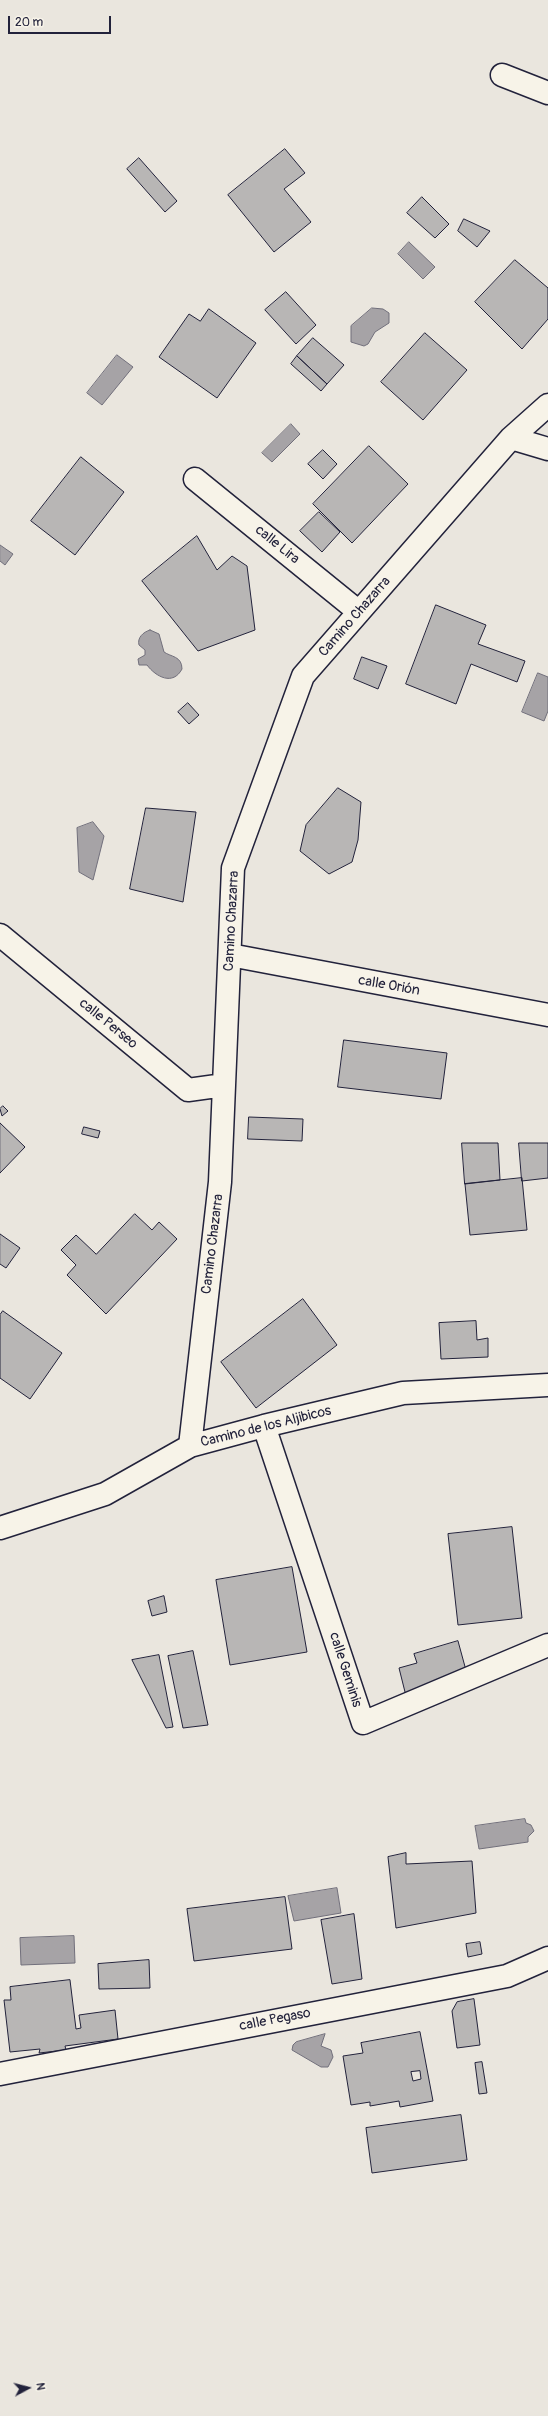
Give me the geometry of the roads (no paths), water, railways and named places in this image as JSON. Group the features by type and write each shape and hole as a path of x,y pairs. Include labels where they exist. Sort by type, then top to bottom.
{"street":[{"path":"502,75 548,93"},
{"name":"Camino Chazarra","path":"190,1446 220,1182 233,868 303,676 511,438 548,405"},
{"path":"511,438 548,449"},
{"name":"calle Lira","path":"195,479 359,612"},
{"name":"calle Perseo","path":"0,935 188,1090 224,1085"},
{"name":"calle Orión","path":"230,955 548,1015"},
{"name":"Camino de los Aljibicos","path":"0,1528 105,1494 190,1446 264,1426 403,1393 548,1385"},
{"name":"calle Geminis","path":"264,1426 363,1723 548,1645"},
{"name":"calle Pegaso","path":"0,2074 506,1976 548,1958"}]}
